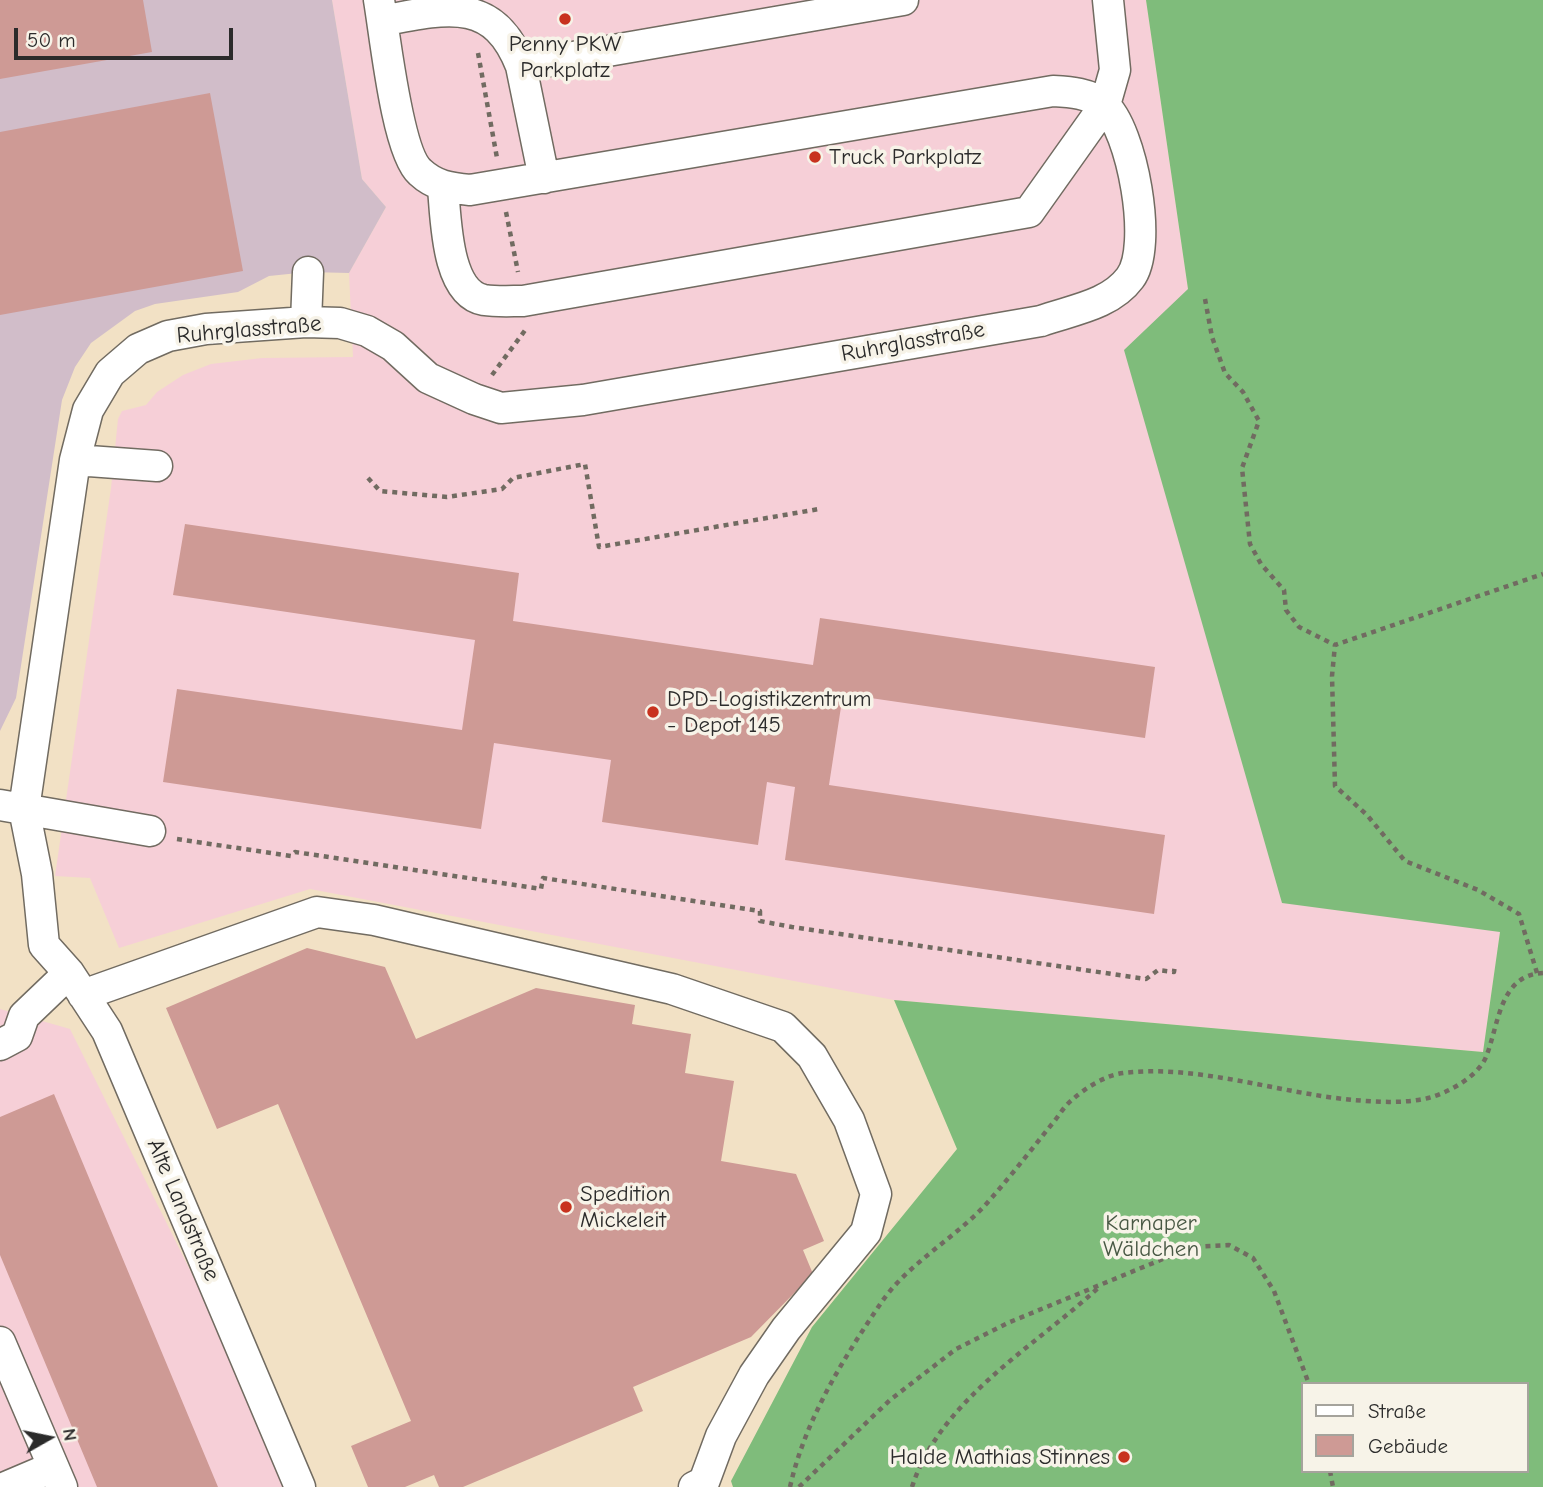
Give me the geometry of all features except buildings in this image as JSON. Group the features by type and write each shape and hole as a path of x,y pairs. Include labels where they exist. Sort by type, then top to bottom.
{"street":[{"path":"521,66 903,0"},
{"path":"443,188 451,258 461,286 482,300 523,301 1029,212 1105,106 1115,70 1108,0"},
{"path":"544,178 513,38 496,14 469,3 381,11 399,126 418,171 443,188 470,190 501,184 544,178 1054,91 1084,94 1105,106"},
{"name":"Ruhrglasstraße","path":"44,945 37,874 12,807 75,460 88,410 110,373 138,349 168,336 206,329 306,322 340,323 367,331 393,346 428,378 474,400 501,408 583,400 1041,321 1110,298 1132,276 1139,252 1139,220 1128,155 1120,128 1105,106"},
{"path":"306,322 308,272"},
{"path":"75,460 157,466"},
{"path":"12,807 162,835"},
{"path":"0,1045 16,1037 24,1016 76,984 317,912 374,920 672,989 783,1027 812,1056 849,1120 876,1194 866,1232 786,1329 754,1375 721,1436 704,1482 694,1487"},
{"name":"Alte Landstraße","path":"44,945 76,984 107,1031 298,1486"},
{"path":"0,1342 57,1477 6,1487"}],"path":[{"path":"469,3 526,330 474,400"},
{"path":"1205,299 1212,337 1225,373 1242,392 1259,421 1242,468 1250,544 1261,564 1284,590 1286,610 1298,627 1335,645 1412,621 1543,574"},
{"path":"368,478 380,491 447,498 502,489 513,478 585,464 599,547 819,509"},
{"path":"790,1487 803,1446 832,1380 883,1300 988,1202 1071,1101 1093,1085 1120,1073 1170,1071 1335,1098 1382,1102 1431,1097 1458,1086 1485,1059 1496,1020 1508,993 1523,976 1540,973 1519,914 1478,890 1405,861 1367,815 1335,786 1332,676 1335,645"},
{"path":"162,835 291,856 295,852 541,890 543,878 760,911 760,921 792,927 1146,979 1158,970 1174,972 1175,965"},
{"path":"799,1487 890,1401 956,1349 1010,1322 1192,1247 1229,1245 1253,1258 1274,1291 1308,1382"},
{"path":"912,1487 932,1445 953,1417 985,1384 1102,1284"}],"shaded area":[{"path":"0,0 332,0 362,179 386,207 349,273 308,272 269,276 238,292 155,304 135,311 91,343 75,367 62,400 16,698 0,731"},
{"path":"332,0 1146,0 1188,289 1500,932 1483,1052 894,1000 310,889 119,948 90,878 55,876 111,488 118,419 122,411 146,405 157,392 183,375 211,364 262,358 353,357 349,273 386,207 362,179"},
{"path":"0,1009 70,1029 298,1487 0,1487"}],"green space":[{"name":"Karnaper Wäldchen","path":"1146,0 1543,0 1543,1487 733,1487 731,1481 812,1327 957,1149 894,1000 1483,1052 1500,932 1282,903 1124,350 1188,289"}],"place":[{"name":"Penny PKW Parkplatz","path":"565,19"},
{"name":"Truck Parkplatz","path":"815,157"},
{"name":"DPD-Logistikzentrum - Depot 145","path":"653,712"},
{"name":"Spedition Mickeleit","path":"566,1207"},
{"name":"Halde Mathias Stinnes","path":"1124,1457"}]}
